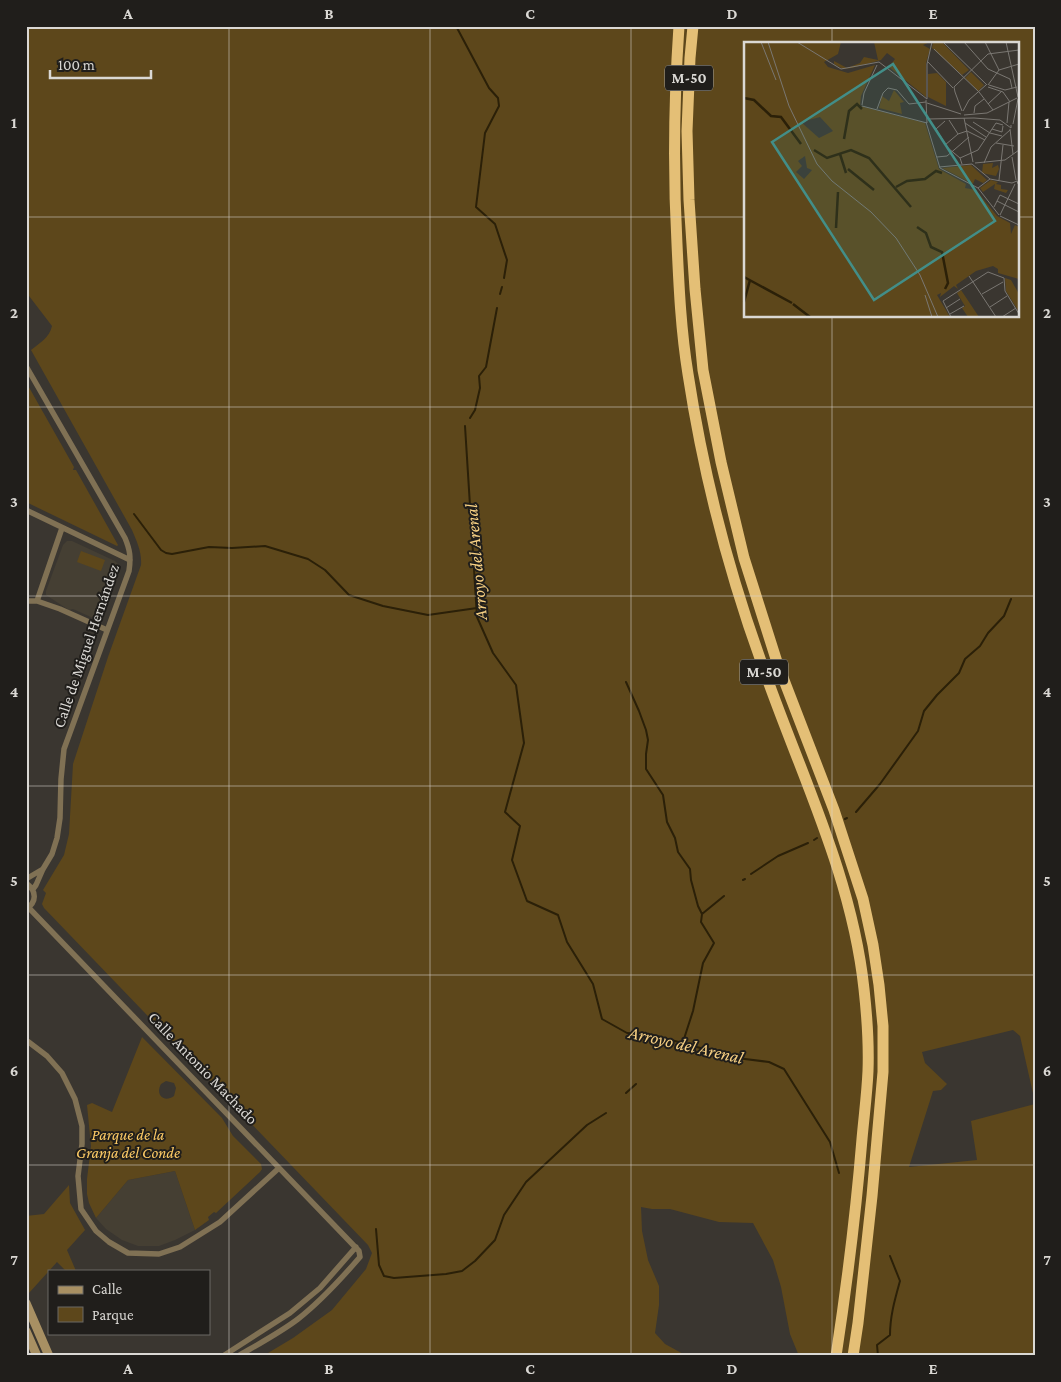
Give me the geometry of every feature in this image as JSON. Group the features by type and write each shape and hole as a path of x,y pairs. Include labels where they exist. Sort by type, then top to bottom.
{"highway":[{"name":"M-50","path":"679,26 673,145 679,293 688,372 705,467 728,560 761,664 820,816 848,904 864,986 868,1070 858,1196 836,1356"},
{"name":"M-50","path":"693,26 687,130 689,200 703,370 720,462 744,558 777,662 834,810 863,899 874,945 879,985 883,1026 883,1072 872,1196 853,1356"}],"street":[{"name":"Calle de Miguel Hernández","path":"26,366 130,549 129,570 64,750 57,838 52,854 33,889 35,898 28,909"},
{"path":"26,510 130,560"},
{"path":"37,601 62,528"},
{"path":"26,602 37,601 107,630"},
{"path":"26,879 43,869"},
{"path":"26,883 33,889"},
{"name":"Calle Antonio Machado","path":"28,909 108,989 356,1247"},
{"path":"26,1040 47,1056 62,1073 75,1099 82,1126 78,1176 81,1209 96,1232 128,1253 159,1254 180,1247 220,1222 279,1168"},
{"path":"223,1356 290,1313 320,1288 356,1247 360,1254 359,1258 326,1295 296,1321 238,1356"},
{"path":"350,1254 355,1254 359,1258"},
{"path":"26,1303 49,1356"},
{"path":"26,1331 37,1356"}],"shaded area":[{"path":"67,541 72,541 118,564 119,569 102,615 98,617 93,618 73,609 69,610 46,595 63,545"},
{"path":"175,1171 195,1230 159,1246 138,1246 122,1240 106,1229 96,1218 128,1180"}],"green space":[{"path":"26,26 1035,26 1035,1102 1020,1036 1013,1030 922,1052 925,1063 947,1084 941,1090 933,1091 909,1167 977,1160 971,1121 1035,1104 1035,1356 799,1356 790,1334 781,1287 773,1260 753,1223 719,1222 670,1209 641,1207 642,1231 648,1260 659,1286 659,1305 655,1333 665,1344 687,1356 263,1356 293,1338 332,1310 366,1269 372,1253 368,1245 42,904 46,893 43,890 64,855 69,834 73,764 141,565 139,547 132,530 31,350 47,337 52,326 26,292"},
{"path":"26,382 74,467 73,470 76,470 117,546 26,502"},
{"path":"81,551 105,560 101,571 77,562"},
{"name":"Parque de la Granja del Conde","path":"142,1037 222,1118 233,1136 261,1164 262,1169 216,1213 214,1212 208,1217 209,1220 195,1230 175,1171 128,1180 96,1218 87,1194 91,1146 87,1105 92,1103 112,1112","holes":["166,1081 174,1083 176,1088 174,1096 167,1099 162,1097 159,1092 161,1084"]},
{"path":"69,1185 70,1203 85,1230 67,1250 76,1270 65,1270 57,1262 29,1293 26,1286 26,1216 44,1214"}],"waterway":[{"name":"Arroyo del Arenal","path":"456,26 489,88 498,98 499,106 485,133 476,207 495,224 507,260 504,278"},
{"name":"Arroyo del Arenal","path":"500,294 502,287"},
{"name":"Arroyo del Arenal","path":"470,418 475,410 480,388 479,376 486,367 497,308"},
{"name":"Arroyo del Arenal","path":"465,426 477,617 493,653 516,685 524,743 505,812 520,826 512,860 527,901 558,915 567,942 593,984 602,1019 627,1033 653,1035 737,1058 769,1062 784,1069 830,1142 839,1173"},
{"path":"134,514 161,550 166,553 172,554 209,547 265,546 308,559 325,570 349,595 383,606 428,615 477,608"},
{"path":"856,812 880,784 918,731 924,711 959,673 965,659 980,646 988,633 1004,616 1011,599"},
{"path":"626,682 646,730 648,740 646,769 663,795 667,822 675,838 678,852 690,869 691,880 702,914"},
{"path":"751,874 778,856 808,843"},
{"path":"682,1045 693,1011 703,963 714,943 701,922 702,914 724,896"},
{"path":"626,1093 636,1084"},
{"path":"376,1229 379,1265 384,1276 394,1278 462,1271 475,1261 495,1240 504,1215 526,1182 587,1125 606,1113"},
{"name":"Arroyo del Arenal","path":"878,1356 877,1345 890,1335 892,1314 900,1281 890,1256"}]}
